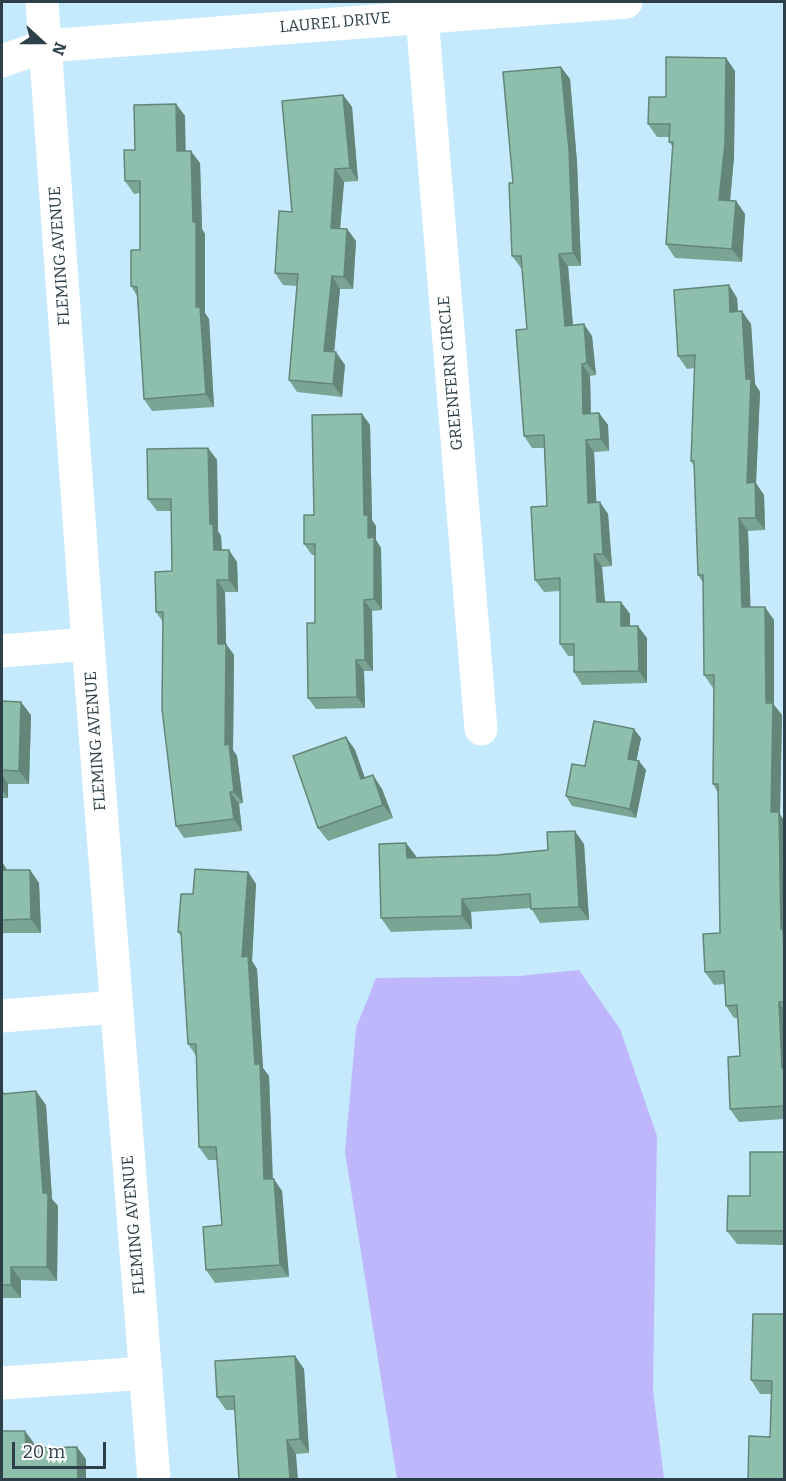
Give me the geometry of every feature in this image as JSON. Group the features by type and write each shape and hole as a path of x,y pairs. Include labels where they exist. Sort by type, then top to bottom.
{"street":[{"name":"FLEMING AVENUE","path":"42,2 88,644 154,1479"},
{"name":"LAUREL DRIVE","path":"2,61 45,46 626,2"},
{"name":"GREENFERN CIRCLE","path":"422,16 481,729"},
{"path":"2,651 88,644"},
{"path":"2,1016 116,1007"},
{"path":"2,1383 146,1372"}],"shaded area":[{"path":"579,970 620,1029 657,1136 653,1390 664,1479 397,1479 345,1152 356,1028 376,978 519,976"}],"building":[{"path":"666,57 726,58 725,143 719,200 736,201 732,249 666,244 673,142 669,142 670,124 648,124 649,97 666,97"},
{"path":"561,67 569,150 573,253 559,254 565,326 584,324 587,363 582,364 583,414 599,413 601,439 586,440 588,503 600,502 603,554 594,554 597,602 621,602 621,626 638,626 639,671 574,672 574,644 560,644 560,578 535,580 531,507 547,506 544,435 524,436 516,330 527,329 521,256 512,256 509,183 513,183 503,72"},
{"path":"343,95 350,168 335,169 331,228 347,229 344,277 332,276 324,351 336,352 333,384 289,380 298,274 275,273 279,211 292,212 282,101"},
{"path":"176,104 177,151 191,151 193,222 196,222 196,307 200,307 206,394 144,399 137,287 131,286 131,250 140,250 140,181 125,181 124,150 135,150 134,105"},
{"path":"729,285 730,312 742,311 746,379 751,379 747,483 755,482 756,518 739,518 742,607 765,607 766,703 773,703 771,812 779,812 781,929 783,929 784,951 784,1002 779,1002 782,1068 784,1068 784,1106 730,1109 728,1057 740,1056 737,1005 726,1006 724,971 705,972 703,934 720,933 718,784 713,784 714,675 704,675 703,575 698,575 694,461 691,461 695,355 678,356 674,290"},
{"path":"362,414 364,515 368,515 368,538 374,537 374,599 364,600 365,660 356,660 357,697 308,698 307,623 315,623 315,544 304,544 304,515 314,515 312,415"},
{"path":"208,448 210,524 213,524 214,550 229,550 229,580 217,580 218,644 226,644 225,745 229,744 234,792 230,792 234,819 176,826 162,709 163,612 156,612 155,572 172,571 171,499 148,499 147,449"},
{"path":"2,701 21,702 19,771 2,770"},
{"path":"594,721 634,729 628,759 639,761 630,809 566,796 572,764 585,766"},
{"path":"346,737 361,779 373,775 383,805 318,828 293,756"},
{"path":"575,831 579,907 531,909 530,894 462,899 462,916 381,918 379,844 406,843 407,858 497,855 548,850 547,832"},
{"path":"195,869 248,872 242,957 248,956 255,1064 260,1064 264,1179 274,1179 280,1265 206,1270 203,1227 222,1225 216,1147 199,1147 196,1044 188,1044 181,932 178,932 181,894 193,894"},
{"path":"2,870 30,870 31,919 2,920"},
{"path":"36,1091 43,1193 48,1193 47,1267 11,1267 11,1285 2,1285 2,1094"},
{"path":"750,1152 784,1152 784,1231 727,1231 728,1196 750,1196"},
{"path":"753,1314 784,1314 784,1479 748,1479 749,1436 770,1437 772,1381 751,1380"},
{"path":"295,1356 300,1439 287,1440 290,1479 239,1479 234,1396 217,1397 215,1361"},
{"path":"2,1431 25,1431 26,1448 77,1447 78,1479 2,1479"}]}
